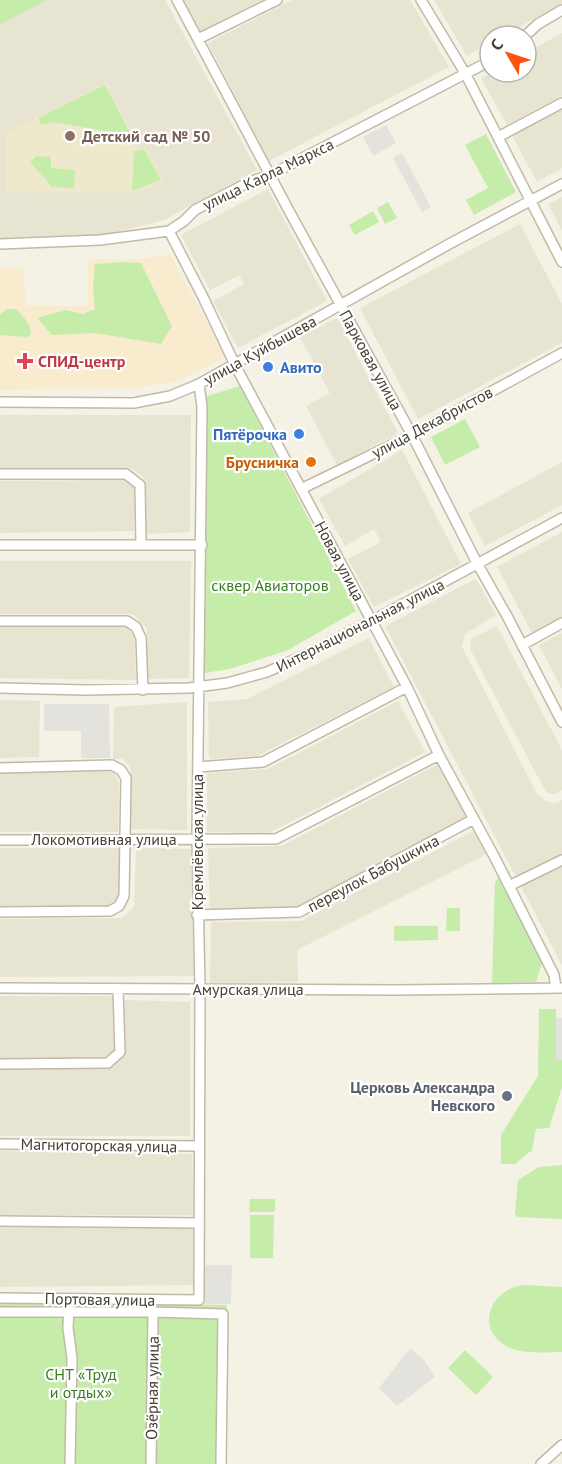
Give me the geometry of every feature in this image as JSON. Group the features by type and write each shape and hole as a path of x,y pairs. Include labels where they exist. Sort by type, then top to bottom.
{"street":[{"name":"Парковая улица","path":"177,0 412,435 562,722"},
{"path":"198,39 277,0"},
{"path":"421,0 465,74 562,262"},
{"path":"538,24 562,10"},
{"name":"улица Карла Маркса","path":"169,231 195,210 249,182 270,175 478,67"},
{"path":"498,137 562,103"},
{"name":"улица Куйбышева","path":"0,402 134,403 170,396 235,365 562,184"},
{"path":"0,243 100,240 169,231"},
{"name":"Новая улица","path":"169,231 235,365 407,687 559,988"},
{"name":"улица Декабристов","path":"301,489 412,435 562,353"},
{"name":"Кремлёвская улица","path":"199,384 202,407 202,545 196,839 196,915 200,989 199,1300"},
{"path":"0,474 126,474 140,484 141,545"},
{"name":"Интернациональная улица","path":"0,688 143,690 199,687 227,683 267,672 305,655 478,565 562,518"},
{"path":"0,545 202,545"},
{"path":"0,621 127,621 136,627 141,638 143,690"},
{"path":"522,645 562,623"},
{"path":"198,767 263,762 407,687"},
{"name":"Локомотивная улица","path":"0,840 276,839 439,754"},
{"path":"0,768 112,765 121,770 126,778 124,896 119,906 110,910 0,912"},
{"name":"переулок Бабушкина","path":"196,915 299,912 474,819"},
{"path":"509,886 562,860"},
{"name":"Амурская улица","path":"0,988 559,988"},
{"path":"0,1064 108,1063 120,1052 118,989"},
{"name":"Магнитогорская улица","path":"0,1144 198,1146"},
{"path":"0,1221 199,1223"},
{"name":"Портовая улица","path":"0,1298 199,1300"},
{"path":"69,1299 68,1328 72,1358 70,1464"},
{"path":"0,1312 224,1314 221,1464"},
{"name":"Озёрная улица","path":"151,1464 153,1312"},
{"path":"541,1464 562,1445"}],"shaded area":[{"path":"0,0 165,0 257,170 164,220 97,237 0,238"},
{"path":"183,0 263,0 200,33"},
{"path":"292,0 410,0 449,67 269,161 208,43"},
{"path":"434,0 562,0 562,3 524,24 478,24 478,50 467,56"},
{"path":"562,33 562,96 507,125 484,84 538,84 538,46"},
{"name":"Детский сад № 50","path":"106,83 140,148 145,147 164,181 136,193 6,192 6,133"},
{"path":"562,108 562,168 537,182 512,135"},
{"path":"386,125 396,143 373,156 363,137"},
{"path":"402,153 431,207 422,212 393,158"},
{"path":"268,189 327,301 238,348 213,301 244,284 239,275 210,290 181,235"},
{"path":"562,197 562,230 548,204"},
{"path":"520,224 562,304 562,343 418,419 360,308"},
{"path":"170,254 225,357 177,381 140,387 0,390 0,267 23,267 26,306 88,306 88,260 152,258"},
{"path":"337,318 398,433 337,465 306,406 330,393 300,337"},
{"path":"0,415 191,415 190,532 146,534 145,479 132,468 0,468"},
{"path":"402,450 461,564 374,607 348,559 381,542 374,529 345,546 319,499"},
{"path":"562,462 562,505 485,546 468,513"},
{"path":"125,480 134,486 134,531 0,533 0,481"},
{"path":"562,532 562,617 532,633 497,567"},
{"path":"0,561 191,561 189,678 147,679 147,629 133,614 0,614"},
{"path":"476,579 496,615 465,634 462,647 537,794 547,802 556,803 562,800 562,965 385,626"},
{"path":"497,626 562,750 562,790 555,794 546,792 470,649 471,639"},
{"path":"0,627 127,627 134,635 136,680 0,678"},
{"path":"562,633 562,689 539,645"},
{"path":"369,638 394,687 257,756 209,759 208,702 247,699"},
{"path":"0,700 40,701 39,757 0,758"},
{"path":"398,701 425,752 269,833 207,832 207,773 268,769"},
{"path":"187,702 187,830 130,829 130,767 123,759 113,759 114,707"},
{"path":"44,704 109,704 110,758 81,758 81,731 44,731"},
{"path":"440,763 471,818 297,909 210,913 208,848 282,846"},
{"path":"92,768 114,773 119,783 118,832 0,832 0,772"},
{"path":"477,829 489,853 297,950 298,982 210,983 211,922 301,921"},
{"path":"0,848 121,848 119,897 108,906 0,906"},
{"path":"136,848 191,849 194,976 0,977 0,919 122,918 134,907"},
{"path":"0,996 119,996 119,1052 108,1063 0,1063"},
{"path":"125,1000 190,1002 190,1136 0,1136 0,1069 114,1067 125,1055"},
{"path":"556,1018 562,1018 562,1060 556,1060"},
{"path":"0,1151 192,1154 194,1215 0,1215"},
{"path":"0,1226 195,1226 195,1285 0,1287"},
{"path":"202,1265 232,1265 231,1304 202,1304"},
{"path":"410,1348 424,1360 435,1377 397,1406 379,1388"}],"green space":[{"path":"0,0 46,0 0,25"},
{"path":"105,85 132,136 53,122 41,125 38,118"},
{"path":"486,134 516,192 474,215 466,200 488,188 465,145"},
{"path":"144,149 161,180 132,191 134,151"},
{"path":"37,156 51,157 51,168 75,170 74,188 52,187 30,162"},
{"path":"388,202 397,218 385,224 377,208"},
{"path":"373,211 379,222 355,235 349,225"},
{"path":"141,263 172,326 161,344 96,333 52,335 37,318 65,310 83,314 95,309 93,287 95,264"},
{"path":"8,309 15,309 26,320 31,334 28,337 0,335 0,314"},
{"name":"сквер Авиаторов","path":"240,386 356,611 288,650 230,669 204,673 207,396"},
{"path":"465,419 480,447 445,465 431,437"},
{"path":"500,876 542,963 536,982 492,983 495,882"},
{"path":"447,908 460,908 460,931 446,931"},
{"path":"394,926 438,926 438,940 394,941"},
{"path":"539,1009 556,1009 556,1060 562,1060 562,1087 549,1128 536,1129 532,1150 515,1164 501,1164 501,1135 538,1076"},
{"path":"562,1165 562,1219 517,1217 515,1213 518,1180 539,1167"},
{"path":"250,1199 275,1199 275,1212 249,1212"},
{"path":"250,1215 274,1215 273,1258 250,1258"},
{"path":"523,1285 562,1287 562,1352 519,1351 506,1346 496,1338 489,1320 490,1310 502,1294"},
{"name":"СНТ «Труд и отдых»","path":"0,1303 227,1305 226,1464 0,1464"},
{"path":"465,1350 493,1377 476,1395 448,1368"}],"place":[{"name":"Детский сад № 50","path":"70,136"},
{"name":"СПИД-центр","path":"25,361"},
{"name":"Авито","path":"268,367"},
{"name":"Пятёрочка","path":"299,434"},
{"name":"Брусничка","path":"311,462"},
{"name":"Церковь Александра Невского","path":"507,1096"}]}
